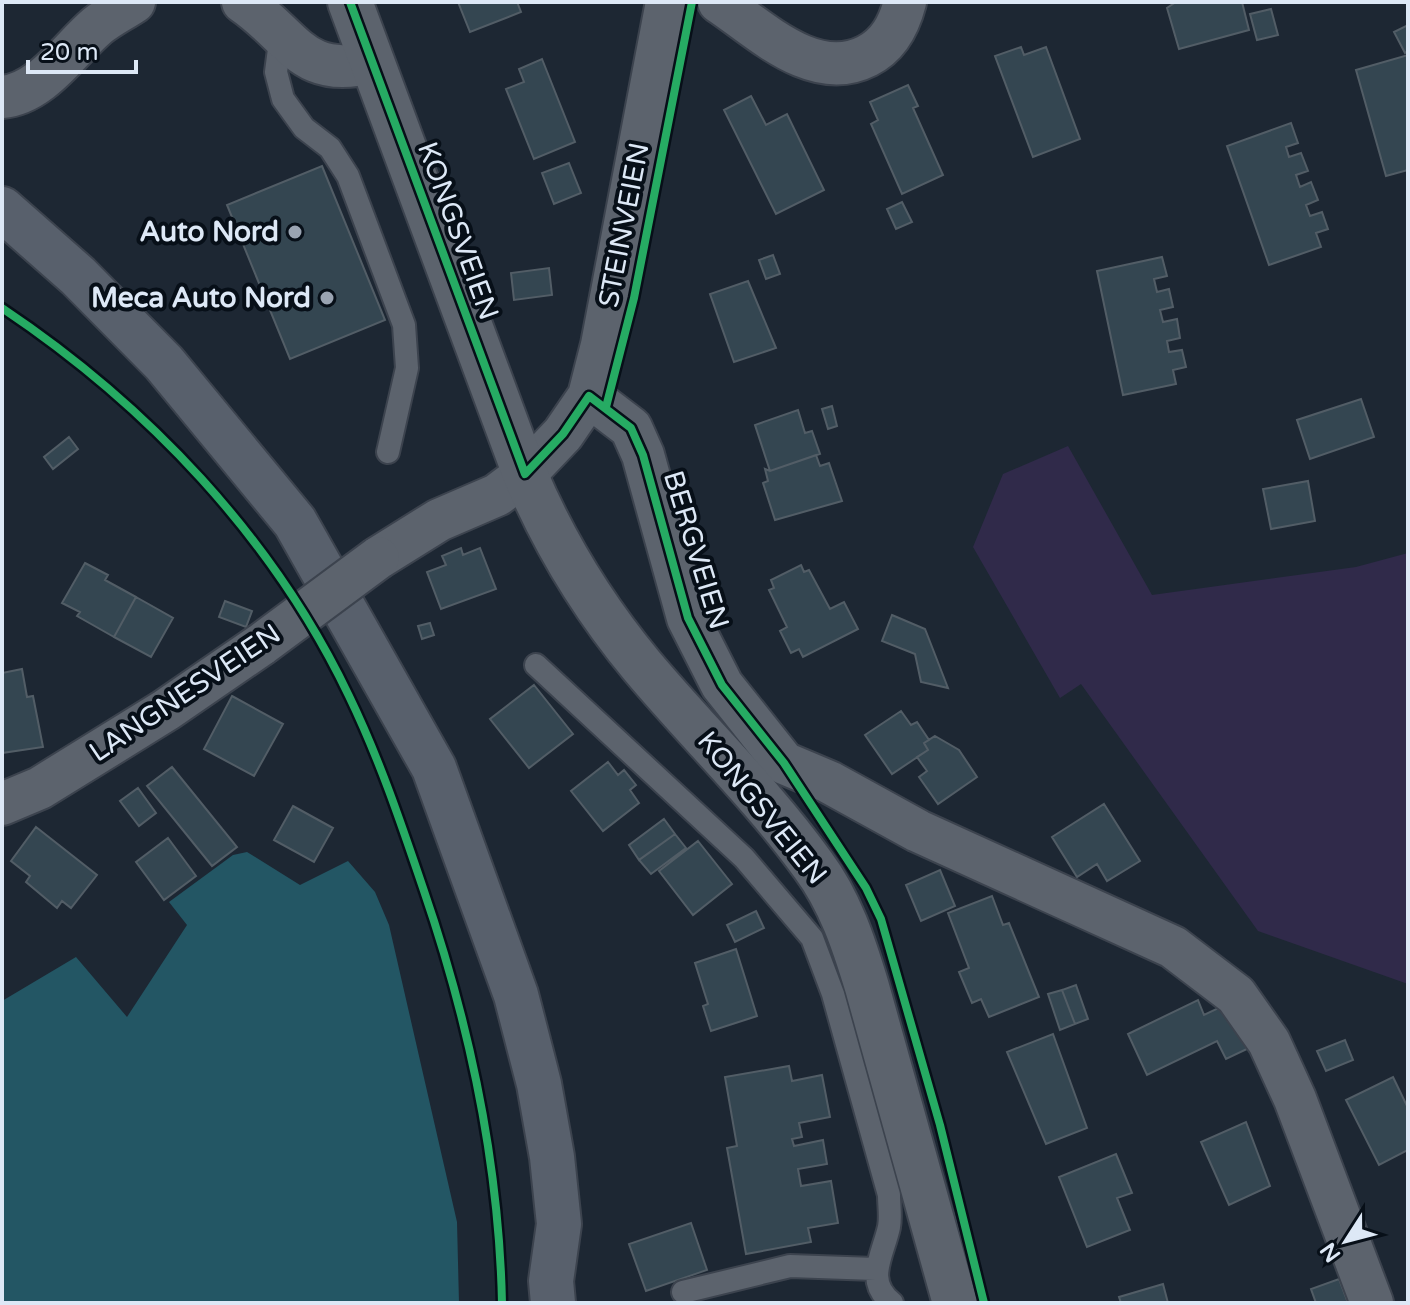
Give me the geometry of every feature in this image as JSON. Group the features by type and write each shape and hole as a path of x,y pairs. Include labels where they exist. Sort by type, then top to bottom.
{"highway":[{"path":"2,209 78,276 164,363 295,522 434,768 516,995 539,1084 552,1157 559,1224 579,1280 581,1303"},
{"path":"553,1303 551,1281 559,1224"}],"main road":[{"name":"KONGSVEIEN","path":"350,2 525,474 559,547 596,606 643,667 798,846 837,904 864,974 946,1301"}],"street":[{"path":"2,97 11,96 46,77 100,24 134,2"},
{"path":"243,2 320,65 343,69 372,62"},
{"name":"STEINVEIEN","path":"525,474 563,434 589,396 602,345 667,2"},
{"path":"719,2 805,59 827,65 852,63 871,55 888,40 900,20 905,2"},
{"name":"BERGVEIEN","path":"589,396 631,428 643,455 688,618 722,685 784,763 829,782 918,831 1173,947 1236,995 1269,1042 1295,1099 1372,1303"},
{"name":"LANGNESVEIEN","path":"2,804 40,788 166,710 378,558 439,520 497,495 525,474"}],"lane":[{"path":"281,34 276,72 283,99 304,128 330,148 348,176 404,325 407,368 388,452"},
{"name":"KONGSVEIEN","path":"536,665 744,858 812,938 833,994 889,1195 890,1222 875,1269"},
{"path":"683,1292 790,1266 875,1269 877,1286 892,1303"}],"shaded area":[{"path":"1068,446 1152,595 1356,567 1408,553 1408,984 1258,931 1081,684 1060,698 973,547 1003,474"}],"water":[{"path":"247,852 300,885 348,861 375,892 389,925 457,1222 459,1303 2,1303 2,1001 76,957 127,1017 187,925 169,902 233,855"}],"building":[{"path":"458,2 517,2 521,12 470,32"},
{"path":"1176,2 1242,2 1249,30 1179,49 1167,8"},
{"path":"1271,9 1278,35 1257,40 1250,14"},
{"path":"1408,25 1408,51 1405,53 1394,32"},
{"path":"1021,47 1024,55 1046,47 1080,139 1033,157 995,56"},
{"path":"1408,55 1408,170 1386,176 1356,70"},
{"path":"542,59 575,142 534,159 506,89 524,82 519,69"},
{"path":"908,85 918,106 913,108 943,175 902,194 871,124 878,120 870,102"},
{"path":"751,96 766,125 787,114 824,190 776,214 724,110"},
{"path":"1291,123 1298,143 1286,147 1289,157 1301,153 1308,171 1296,175 1300,187 1311,182 1318,200 1306,205 1310,216 1322,212 1328,229 1316,233 1321,247 1269,265 1227,146"},
{"path":"569,163 581,193 554,204 542,173"},
{"path":"322,166 385,320 290,359 227,205"},
{"path":"902,202 912,222 896,229 887,209"},
{"path":"773,255 780,274 766,279 759,260"},
{"path":"1162,257 1167,276 1154,279 1157,292 1169,289 1173,307 1160,310 1163,322 1177,319 1180,338 1167,341 1169,352 1182,350 1186,367 1173,370 1176,384 1123,395 1097,271"},
{"path":"549,268 552,295 514,300 511,273"},
{"path":"748,281 776,348 734,362 710,294"},
{"path":"1361,399 1374,437 1310,459 1297,420"},
{"path":"832,406 837,426 828,429 822,409"},
{"path":"798,410 805,433 812,431 820,454 770,471 755,425"},
{"path":"69,437 78,449 53,469 44,457"},
{"path":"816,455 820,466 829,463 842,501 775,520 763,483 768,481 765,469 770,471"},
{"path":"1308,481 1315,521 1271,529 1263,489"},
{"path":"461,548 463,555 480,548 496,589 441,609 427,572 446,565 442,556"},
{"path":"85,563 108,575 105,580 136,597 114,637 77,616 80,612 62,603"},
{"path":"801,565 804,572 809,570 830,609 844,602 858,629 803,657 799,649 791,653 780,631 787,627 769,590 774,588 771,580"},
{"path":"136,597 173,618 151,657 114,637"},
{"path":"225,601 252,611 246,627 219,617"},
{"path":"892,615 925,629 948,688 921,682 915,654 882,641"},
{"path":"430,623 434,635 422,639 418,626"},
{"path":"22,669 27,697 33,696 43,747 2,753 2,673"},
{"path":"534,685 573,734 529,768 490,719"},
{"path":"232,696 283,724 254,776 204,749"},
{"path":"901,711 911,725 917,722 929,740 924,743 928,750 892,774 865,735"},
{"path":"935,736 959,750 977,777 938,804 919,777 927,771 917,757 928,750 924,743"},
{"path":"608,762 618,775 624,770 636,785 630,790 639,803 603,831 571,791"},
{"path":"172,767 237,847 212,866 147,786"},
{"path":"138,788 156,813 139,826 120,801"},
{"path":"1104,804 1140,861 1107,881 1097,864 1077,877 1052,837"},
{"path":"293,806 333,828 314,862 274,840"},
{"path":"664,819 675,834 639,860 629,845"},
{"path":"36,827 97,875 71,908 62,901 57,908 26,882 30,876 11,861"},
{"path":"675,834 686,848 651,874 639,860"},
{"path":"168,838 196,876 164,900 136,862"},
{"path":"698,841 732,884 693,915 659,871"},
{"path":"940,870 955,906 921,921 906,885"},
{"path":"992,896 1003,925 1009,923 1039,997 989,1017 981,999 972,1003 959,972 969,968 948,913"},
{"path":"756,911 764,928 735,942 727,925"},
{"path":"736,949 757,1016 711,1031 703,1006 708,1004 695,963"},
{"path":"1076,985 1088,1019 1075,1024 1062,990"},
{"path":"1062,990 1075,1024 1060,1030 1048,994"},
{"path":"1198,1000 1204,1015 1227,1004 1249,1048 1226,1059 1217,1041 1147,1075 1128,1034"},
{"path":"1053,1034 1087,1128 1046,1144 1007,1052"},
{"path":"1345,1040 1353,1060 1326,1071 1317,1051"},
{"path":"789,1066 792,1081 822,1075 830,1117 799,1123 802,1137 792,1139 794,1146 823,1140 827,1164 798,1169 801,1186 831,1181 838,1223 808,1228 811,1242 746,1254 727,1148 737,1146 725,1077"},
{"path":"1393,1077 1408,1108 1408,1150 1379,1165 1346,1100"},
{"path":"1246,1122 1270,1186 1229,1205 1201,1142"},
{"path":"1116,1154 1132,1193 1117,1198 1130,1230 1087,1247 1059,1177"},
{"path":"691,1223 707,1270 646,1291 629,1244"},
{"path":"1339,1279 1348,1303 1316,1303 1311,1289"},
{"path":"1163,1284 1168,1303 1121,1303 1119,1297"}],"cycle path":[{"path":"350,2 525,474 563,434 589,396 631,428 643,455 688,618 722,685 784,763 866,888 881,919 940,1125 984,1303"},
{"path":"606,407 634,298 692,2"},
{"path":"2,308 107,387 201,479 244,529 283,582 349,696 398,815 454,989 479,1092 488,1145 500,1250 502,1303"}],"place":[{"name":"Auto Nord","path":"295,232"},
{"name":"Meca Auto Nord","path":"327,298"}]}
